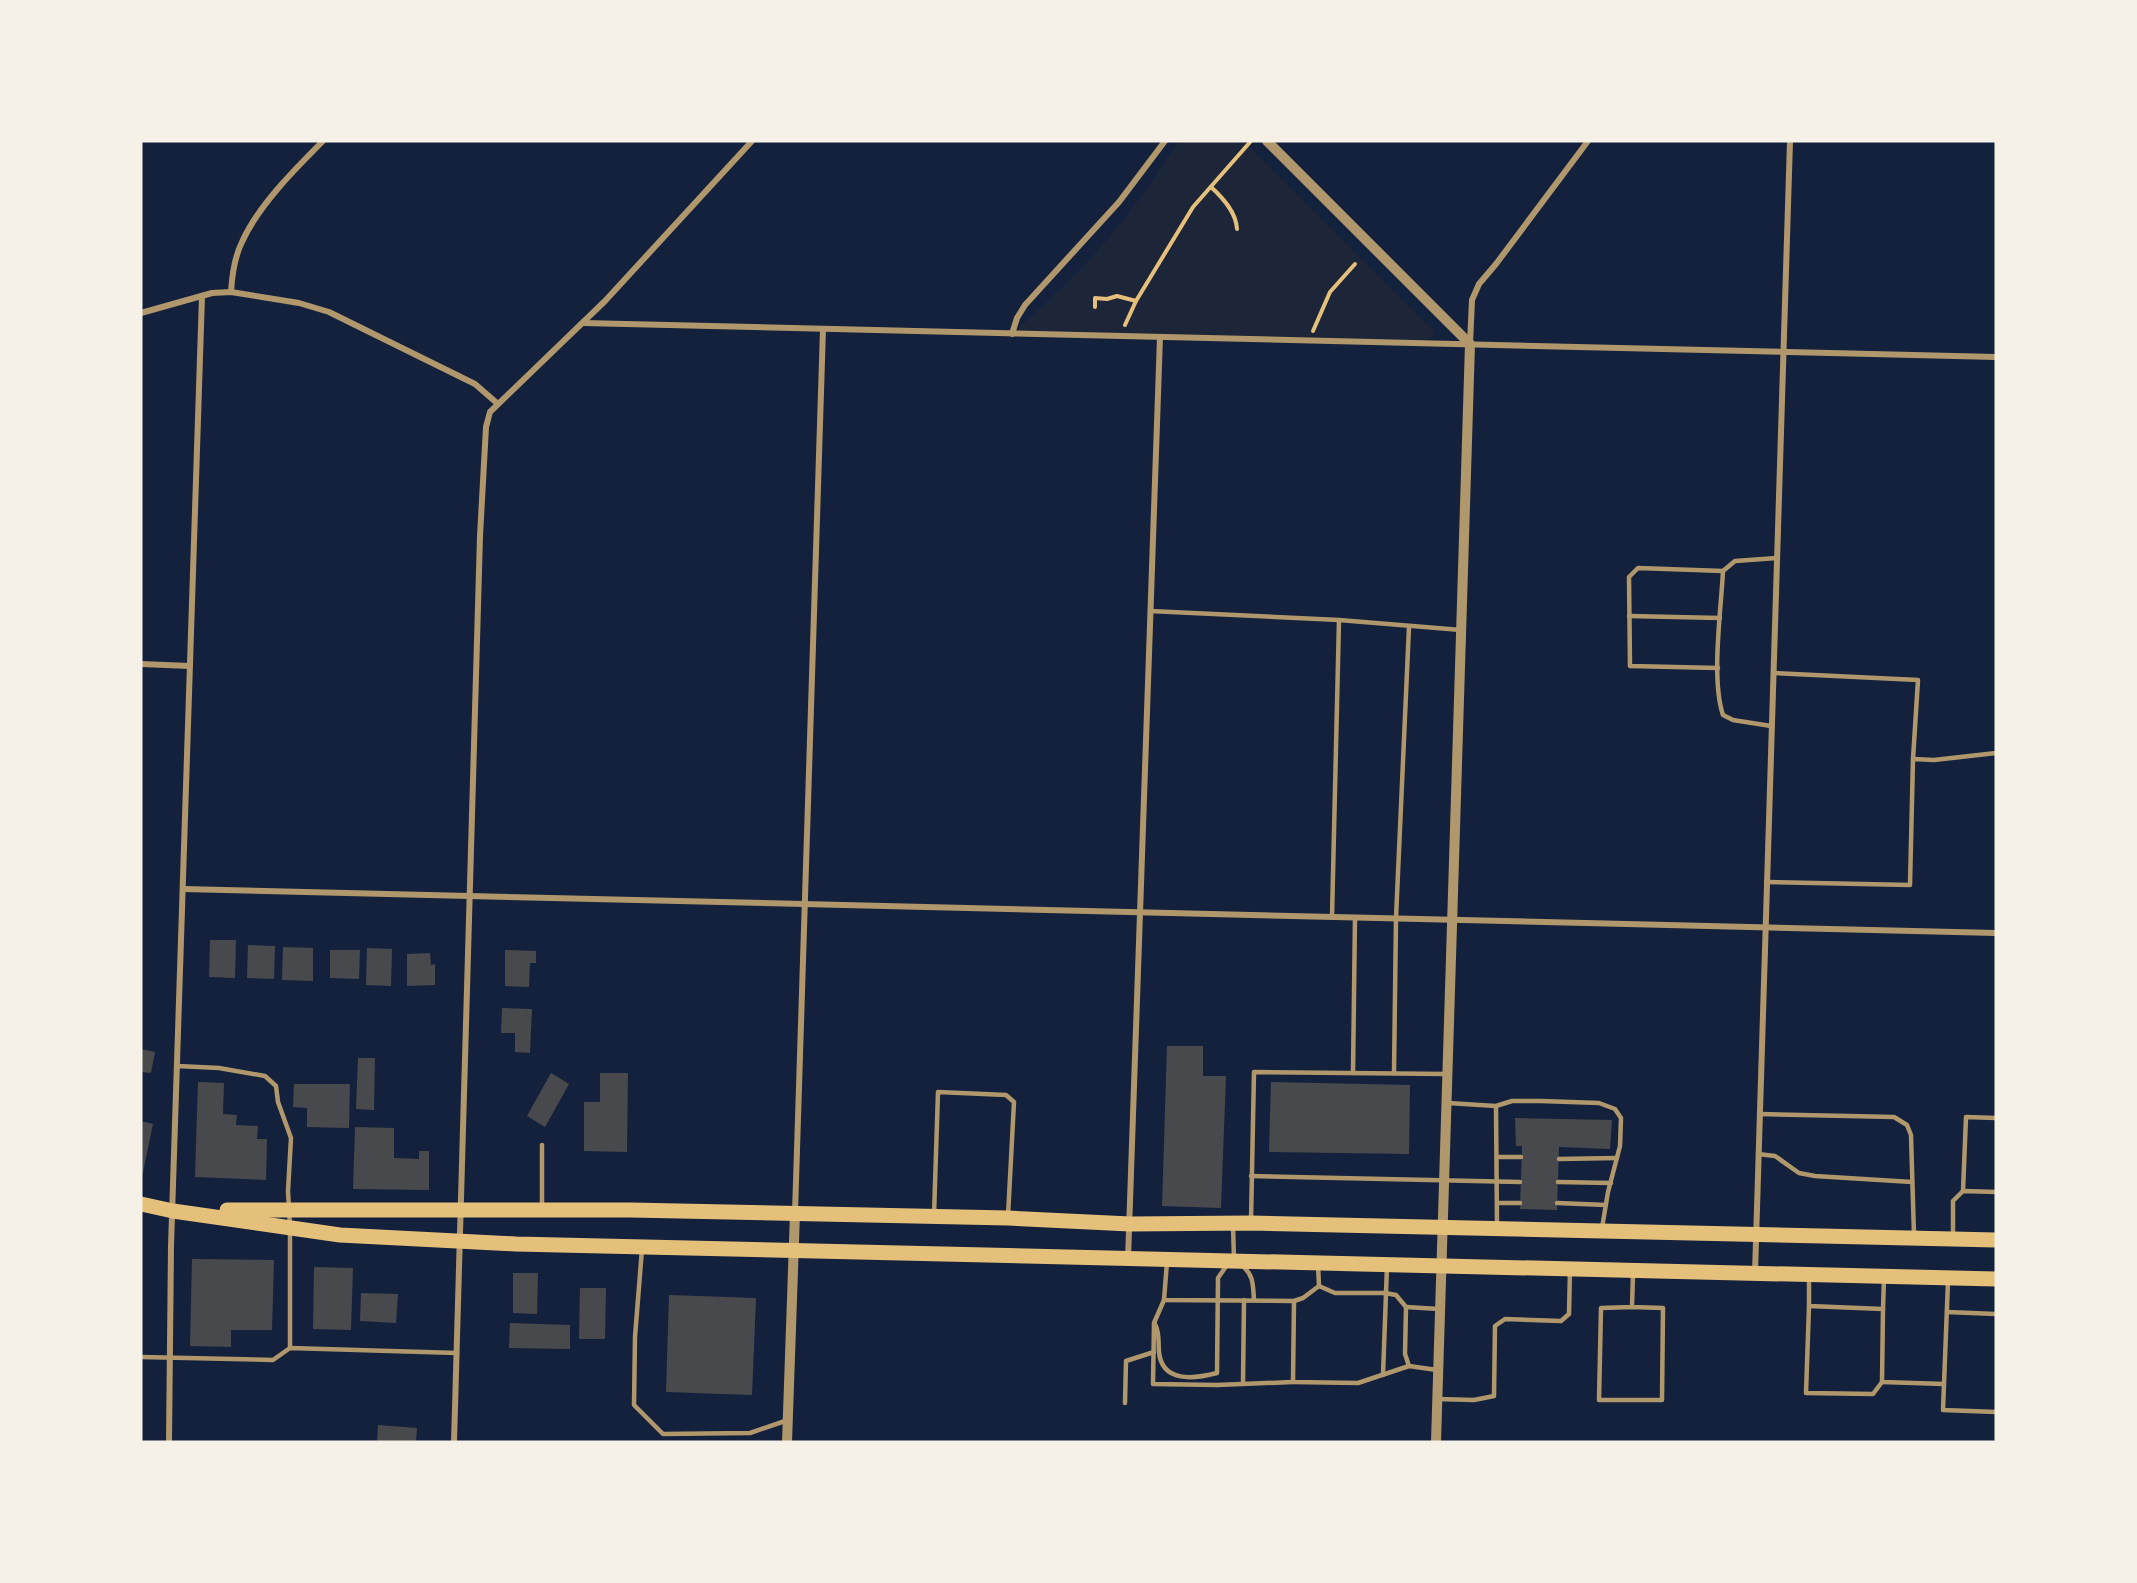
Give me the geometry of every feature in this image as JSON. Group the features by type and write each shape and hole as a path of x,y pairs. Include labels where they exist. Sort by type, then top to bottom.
{"main road":[{"path":"141,1204 173,1211 340,1235 461,1240 1128,1260 1387,1263 1570,1270 1996,1279"},
{"path":"173,1211 542,1210 795,1213 1008,1218 1130,1224 1251,1223 1996,1240"}],"street":[{"path":"231,292 233,272 242,241 264,207 294,170 323,141"},
{"path":"454,1442 480,536 486,427 490,412 583,323 752,141"},
{"path":"1012,334 1017,318 1025,305 1119,202 1166,141"},
{"path":"1267,141 1470,344"},
{"path":"1436,1442 1472,300 1479,284 1588,141"},
{"path":"1755,1274 1790,141"},
{"path":"141,313 201,296 231,292 299,303 329,312 475,384 498,404"},
{"path":"169,1442 177,1066 201,296"},
{"path":"583,323 1996,357"},
{"path":"787,1442 823,329"},
{"path":"1128,1260 1160,337"},
{"path":"141,664 190,666"},
{"path":"183,889 1996,933"}],"lane":[{"path":"1718,668 1630,666 1629,577 1638,568 1723,571 1735,561 1777,558"},
{"path":"1723,571 1718,702 1723,715 1733,720 1771,726"},
{"path":"1150,611 1339,620 1461,630"},
{"path":"1629,616 1720,618"},
{"path":"1332,916 1339,620"},
{"path":"1394,1073 1396,918 1408,627"},
{"path":"1766,882 1910,885 1913,759 1918,680 1773,673"},
{"path":"1913,759 1934,760 1996,753"},
{"path":"1353,1073 1355,917"},
{"path":"177,1066 219,1068 265,1076 276,1086 278,1102 291,1138 288,1191 290,1348"},
{"path":"1251,1223 1254,1072 1447,1074"},
{"path":"934,1216 938,1092 1006,1095 1014,1102 1008,1218"},
{"path":"1446,1103 1496,1106 1512,1101 1599,1103 1615,1109 1621,1118 1620,1146 1601,1231"},
{"path":"1496,1106 1497,1229"},
{"path":"1759,1114 1894,1118 1907,1125 1911,1135 1915,1238"},
{"path":"1953,1239 1953,1201 1963,1191 1965,1118 1996,1119"},
{"path":"542,1145 542,1210"},
{"path":"1758,1154 1775,1156 1799,1173 1815,1176 1912,1182"},
{"path":"1497,1157 1521,1157"},
{"path":"1559,1159 1617,1158"},
{"path":"1251,1176 1521,1182"},
{"path":"1558,1182 1611,1183"},
{"path":"1963,1191 1996,1192"},
{"path":"1497,1203 1520,1203"},
{"path":"1557,1203 1606,1205"},
{"path":"1233,1223 1234,1261"},
{"path":"642,1247 635,1337 634,1405 663,1434 750,1433 788,1420"},
{"path":"1167,1259 1164,1300 1154,1323 1153,1384 1358,1383 1409,1366 1438,1370"},
{"path":"1154,1323 1159,1331 1159,1354 1164,1370 1173,1376 1206,1376 1217,1373 1218,1278 1225,1265 1234,1261"},
{"path":"1234,1261 1248,1270 1252,1277 1254,1300"},
{"path":"1317,1262 1319,1286"},
{"path":"1383,1375 1387,1263"},
{"path":"1437,1399 1474,1400 1494,1396 1495,1326 1505,1319 1561,1321 1569,1314 1570,1270"},
{"path":"1632,1307 1633,1271"},
{"path":"1810,1275 1806,1393 1874,1394 1882,1382 1884,1277"},
{"path":"1948,1278 1943,1410 1996,1412"},
{"path":"1164,1300 1294,1301 1304,1298 1319,1286"},
{"path":"1319,1286 1335,1293 1396,1295 1406,1307 1405,1354 1409,1366"},
{"path":"1243,1383 1244,1300"},
{"path":"1293,1382 1294,1301"},
{"path":"1809,1306 1883,1309"},
{"path":"1406,1307 1440,1309"},
{"path":"1632,1307 1663,1308 1662,1400 1599,1400 1600,1308 1632,1307"},
{"path":"1947,1312 1996,1314"},
{"path":"141,1357 273,1360 290,1348 457,1353"},
{"path":"1125,1403 1126,1361 1154,1352"},
{"path":"1882,1382 1944,1384"}],"path":[{"path":"1119,336 1136,301 1193,207 1251,141"},
{"path":"1211,187 1232,211 1237,220 1237,229"},
{"path":"1313,329 1330,292 1355,264"},
{"path":"1095,307 1095,298 1107,299 1117,296 1136,301"}],"shaded area":[{"path":"1179,141 1244,141 1432,329 1434,335 1424,343 1012,334 1105,242 1144,193"}],"building":[{"path":"210,940 236,940 235,978 209,977"},
{"path":"248,945 275,946 274,979 247,978"},
{"path":"283,947 313,948 313,981 282,980"},
{"path":"367,948 392,949 391,986 366,985"},
{"path":"330,950 360,950 359,979 330,978"},
{"path":"505,950 536,951 536,963 530,963 529,987 505,986"},
{"path":"430,953 431,965 435,964 435,985 407,986 407,954"},
{"path":"502,1008 532,1009 530,1053 515,1052 515,1033 501,1033"},
{"path":"1167,1046 1203,1046 1203,1076 1226,1076 1221,1208 1162,1206"},
{"path":"141,1049 155,1052 151,1073 141,1072"},
{"path":"358,1058 375,1058 374,1110 356,1109"},
{"path":"551,1073 569,1084 545,1127 527,1116"},
{"path":"600,1073 628,1073 627,1152 584,1151 584,1102 600,1102"},
{"path":"198,1082 224,1083 223,1114 237,1115 236,1125 258,1126 257,1139 267,1139 266,1180 195,1177"},
{"path":"1271,1082 1410,1085 1409,1154 1269,1152"},
{"path":"294,1084 350,1084 349,1128 307,1127 307,1108 293,1107"},
{"path":"1515,1118 1612,1120 1610,1149 1559,1147 1557,1210 1520,1209 1522,1146 1516,1146"},
{"path":"141,1121 153,1124 142,1177 141,1177"},
{"path":"355,1127 394,1128 394,1158 419,1159 419,1151 429,1151 429,1190 353,1189"},
{"path":"192,1259 274,1260 272,1330 231,1330 231,1347 190,1346"},
{"path":"314,1267 353,1268 351,1330 313,1329"},
{"path":"513,1273 538,1273 537,1314 513,1313"},
{"path":"580,1288 606,1288 605,1339 579,1339"},
{"path":"361,1293 398,1294 396,1323 360,1321"},
{"path":"669,1295 756,1298 752,1395 666,1392"},
{"path":"510,1323 570,1325 570,1349 509,1348"},
{"path":"378,1425 417,1428 416,1442 377,1442"}]}
